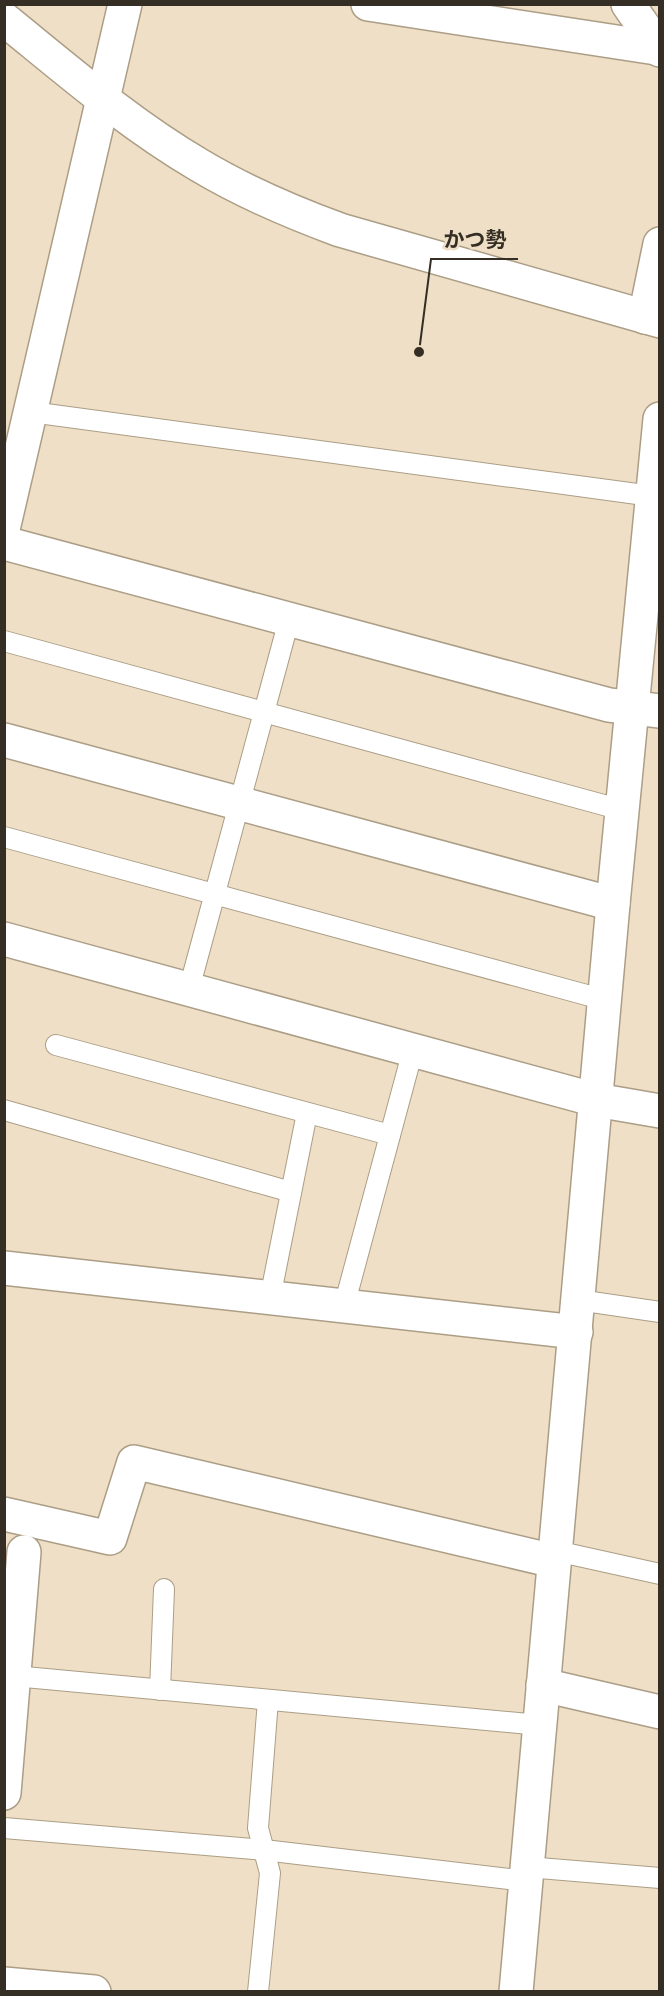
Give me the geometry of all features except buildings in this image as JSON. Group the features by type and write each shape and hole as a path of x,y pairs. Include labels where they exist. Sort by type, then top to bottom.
{"street":[{"path":"4,525 125,4"},
{"path":"368,4 407,7 658,49"},
{"path":"627,4 658,49"},
{"path":"4,19 102,99 198,165 289,211 340,230 652,319 660,244"},
{"path":"516,1992 622,810 646,709 652,496 660,419"},
{"path":"4,543 609,705 646,709"},
{"path":"4,740 613,904"},
{"path":"4,939 596,1100 660,1112"},
{"path":"4,1268 344,1306 577,1316"},
{"path":"4,1514 110,1538 134,1462 555,1556"},
{"path":"4,1793 24,1552"},
{"path":"543,1685 660,1712"},
{"path":"4,1983 94,1992"}],"lane":[{"path":"31,412 652,496"},
{"path":"189,989 289,620"},
{"path":"4,641 622,810"},
{"path":"4,837 605,1000"},
{"path":"56,1045 390,1135"},
{"path":"344,1306 413,1050"},
{"path":"4,1110 291,1192"},
{"path":"270,1298 307,1113"},
{"path":"577,1316 660,1312"},
{"path":"555,1556 660,1574"},
{"path":"160,1690 165,1589"},
{"path":"14,1676 540,1725"},
{"path":"258,1992 270,1873 258,1828 268,1700"},
{"path":"4,1828 526,1874 660,1878"}],"place":[{"name":"かつ勢","path":"419,352"}]}
